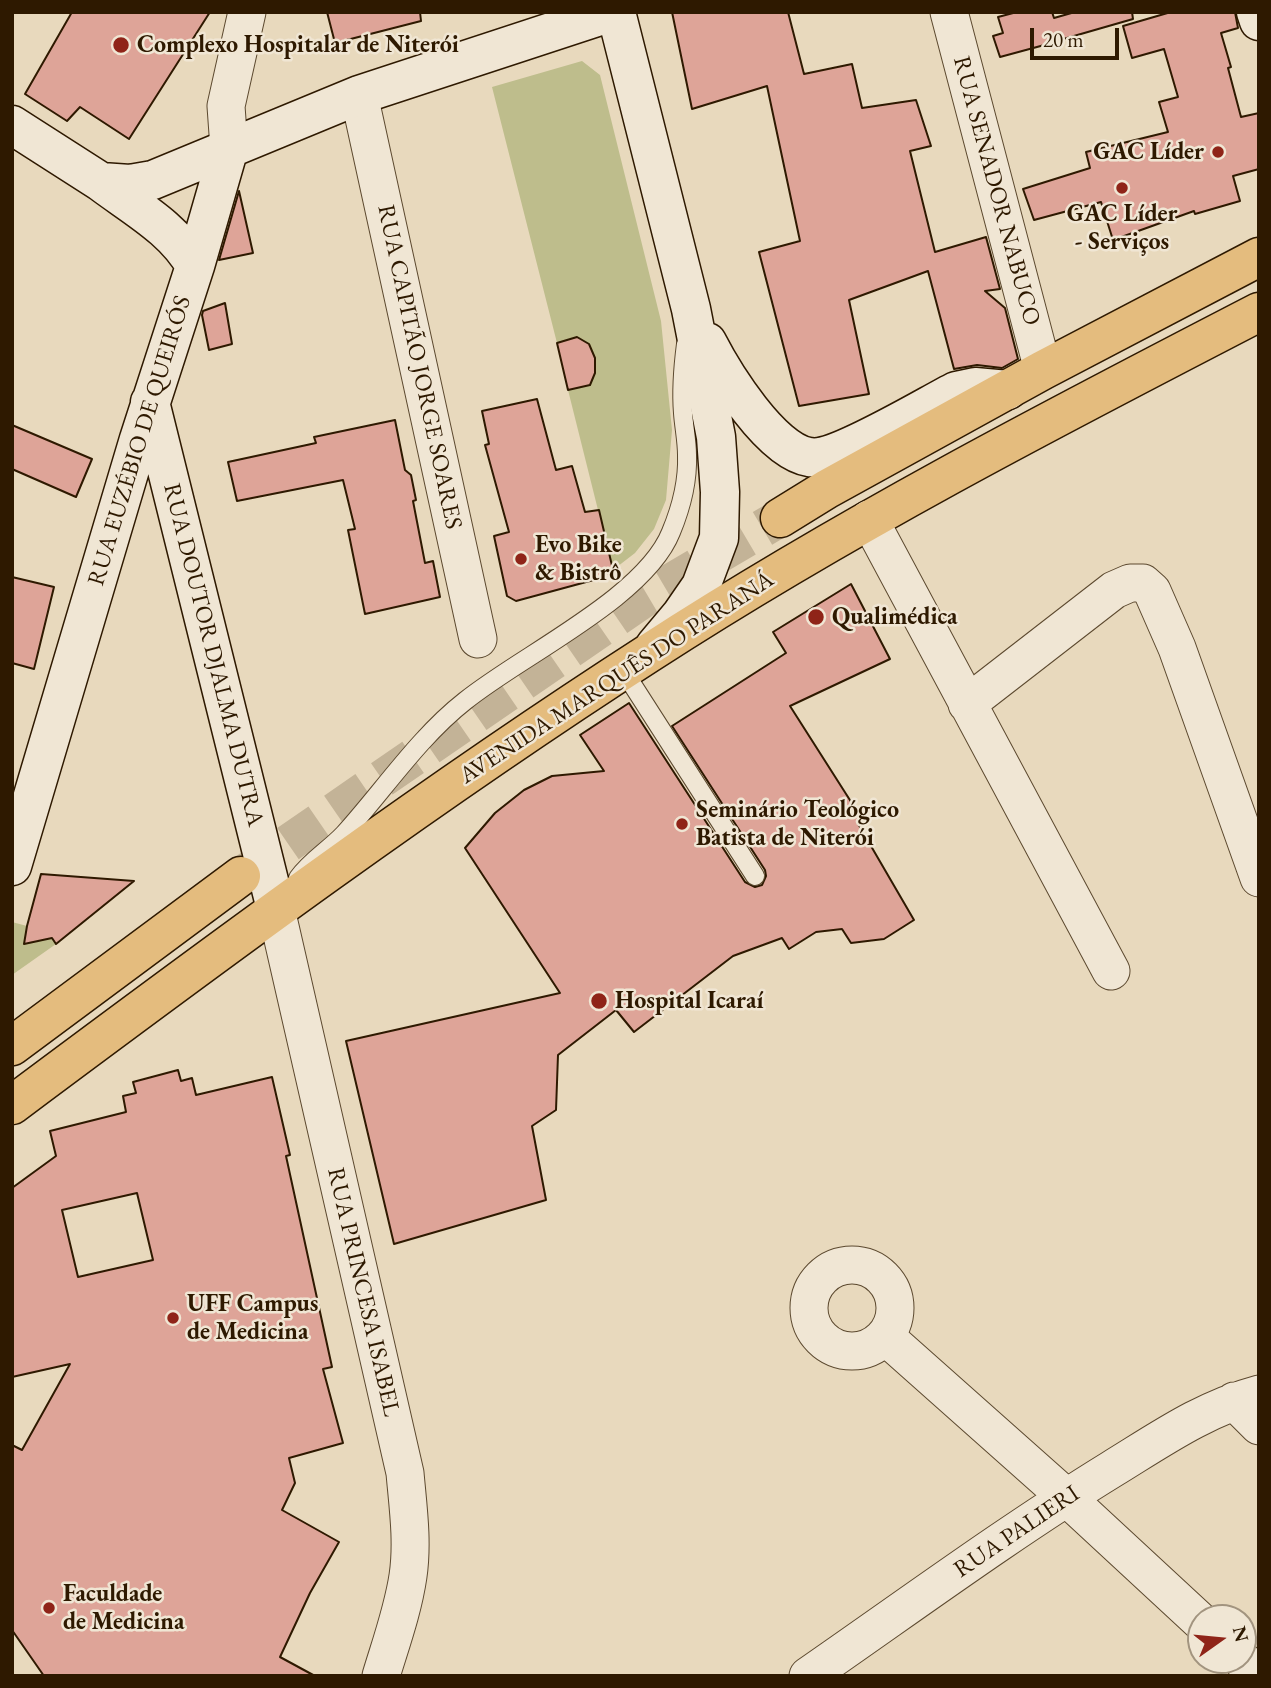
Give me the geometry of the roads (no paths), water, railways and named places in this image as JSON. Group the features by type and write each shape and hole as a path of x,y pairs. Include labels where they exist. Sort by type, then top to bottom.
{"main road":[{"path":"780,518 827,489 1043,370 1259,257"},
{"name":"AVENIDA MARQUÊS DO PARANÁ","path":"12,1105 382,832 636,661 869,519 1048,421 1259,312"},
{"path":"12,1046 241,876"}],"street":[{"name":"RUA EUZÉBIO DE QUEIRÓS","path":"12,866 150,402 195,266 229,148 226,106 247,12"},
{"path":"101,182 130,184 153,180 359,95 614,12 691,309 716,437 720,492 719,538 701,586 681,615 636,661"},
{"name":"RUA SENADOR NABUCO","path":"949,12 1043,370"},
{"path":"1256,12 1259,21"},
{"name":"RUA CAPITÃO JORGE SOARES","path":"359,95 478,639"},
{"path":"12,125 101,182 173,236 186,248 195,266"},
{"path":"691,309 721,370 753,413 782,444 809,457 835,453 956,391 975,387 1008,390"},
{"name":"RUA DOUTOR DJALMA DUTRA","path":"150,402 276,909"},
{"path":"120,504 140,496 154,496 177,507"},
{"path":"869,519 1111,971"},
{"path":"967,704 1114,590 1130,583 1143,583 1152,591 1177,648 1259,878"},
{"name":"RUA PRINCESA ISABEL","path":"276,909 405,1473 410,1538 408,1576 381,1676"},
{"path":"886,1337 1187,1609"},
{"path":"1246,1397 1259,1426"},
{"name":"RUA PALIERI","path":"808,1676 1066,1497 1203,1413 1246,1397"}],"lane":[{"path":"276,909 309,863 341,837 464,701 612,599 644,573 671,535 683,495 687,456 682,411 682,374 691,309"},
{"path":"636,661 755,876"}],"tunnel":[{"path":"241,876 643,599 780,518"}],"place":[{"name":"Complexo Hospitalar de Niterói","path":"121,45"},
{"name":"GAC Líder","path":"1218,152"},
{"name":"GAC Líder - Serviços","path":"1122,188"},
{"name":"Evo Bike & Bistrô","path":"521,559"},
{"name":"Qualimédica","path":"816,617"},
{"name":"Seminário Teológico Batista de Niterói","path":"682,824"},
{"name":"Hospital Icaraí","path":"599,1001"},
{"name":"UFF Campus de Medicina","path":"173,1318"},
{"name":"Faculdade de Medicina","path":"49,1608"}]}
